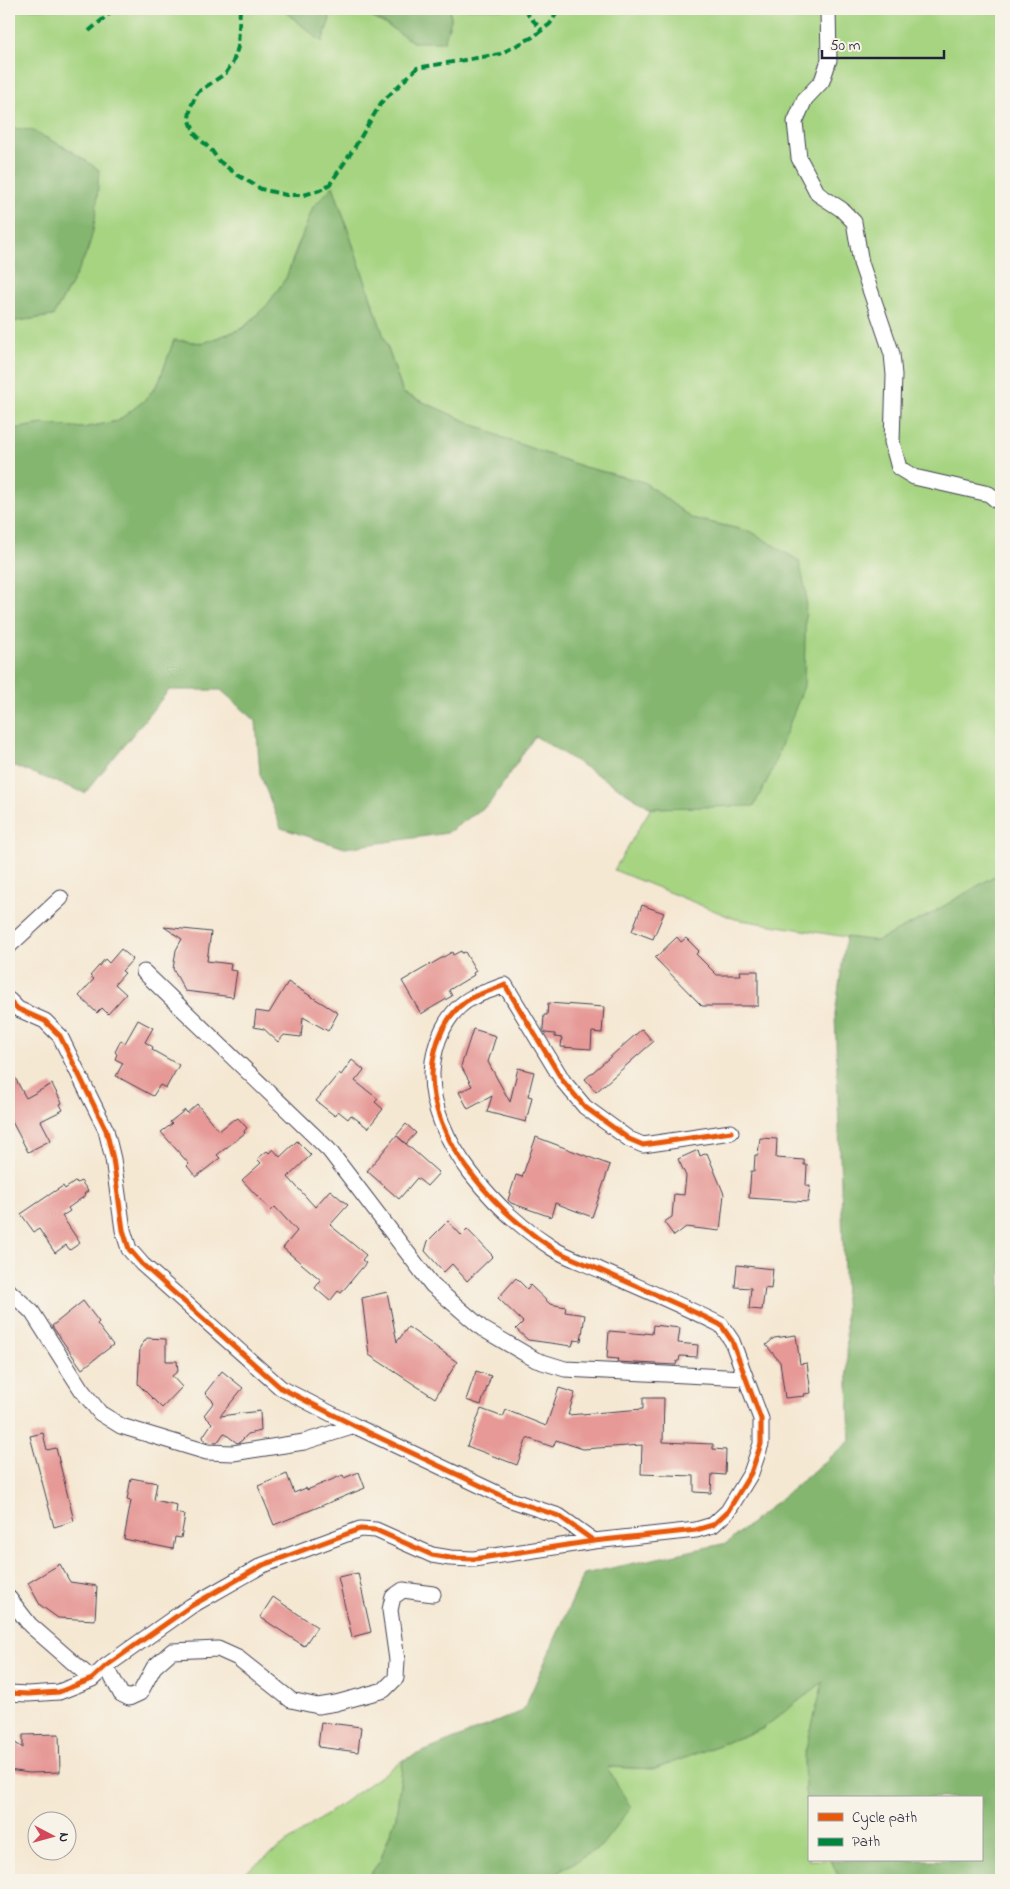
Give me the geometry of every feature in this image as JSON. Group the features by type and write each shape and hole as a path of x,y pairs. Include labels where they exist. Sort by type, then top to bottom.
{"street":[{"path":"828,9 829,60 822,81 805,99 795,122 799,158 818,194 841,208 854,222 861,263 892,354 894,375 892,442 899,468 914,477 989,494 1001,504"},
{"path":"9,946 61,898"},
{"path":"144,972 330,1150 432,1285 483,1329 536,1360 565,1369 745,1378"},
{"path":"9,1693 59,1692 92,1679 106,1666 191,1606 264,1565 360,1529 376,1530 432,1555 474,1559 594,1541 696,1530 713,1525 728,1511 751,1473 761,1444 761,1419 732,1341 721,1325 553,1249 515,1220 480,1185 457,1152 439,1118 432,1088 433,1058 440,1034 455,1011 472,998 505,985 563,1081 585,1107 628,1139 644,1145 731,1132"},
{"path":"9,1000 18,1009 46,1021 60,1036 106,1130 113,1158 123,1230 129,1249 142,1264 281,1388 355,1426 511,1500 559,1516 594,1541"},
{"path":"9,1291 32,1312 81,1389 100,1413 121,1426 207,1452 233,1453 304,1442 355,1426"},
{"path":"106,1666 122,1694 129,1698 140,1693 154,1667 172,1651 218,1649 238,1658 291,1700 318,1706 336,1704 384,1690 396,1678 397,1660 390,1610 394,1597 403,1590 433,1594"},
{"path":"9,1598 30,1626 92,1679"}],"green space":[{"path":"9,9 282,9 322,41 330,19 326,9 356,9 387,25 413,42 451,20 450,9 1001,9 1001,872 929,915 877,941 735,919 614,870 651,808 754,805 752,532 691,518 644,482 584,467 508,440 403,393 333,186 298,244 286,278 268,304 243,328 203,343 174,340 159,382 146,399 118,421 83,428 43,424 9,430 9,322 53,316 88,250 99,170 70,150 31,130 9,128"},
{"path":"282,9 326,9 330,19 322,42"},
{"path":"356,9 450,9 451,20 444,42 413,42 387,25"},
{"path":"9,128 31,130 70,150 99,170 93,232 80,267 53,316 9,322"},
{"path":"333,186 403,393 508,440 584,467 644,482 691,518 752,532 799,561 806,592 804,686 770,775 754,806 651,808 535,736 489,804 447,833 345,848 281,828 260,774 256,721 221,690 169,690 85,793 9,764 9,430 43,424 83,428 118,421 146,399 159,382 174,340 203,343 244,328 268,304 286,278 313,207"},
{"path":"1001,872 1001,1880 840,1880 832,1862 982,1862 982,1796 808,1796 808,1806 805,1792 804,1757 823,1682 762,1729 655,1769 607,1767 631,1808 601,1846 560,1871 551,1880 366,1880 380,1861 396,1817 403,1760 523,1711 584,1574 727,1543 850,1441 835,1014 846,937 877,941 929,915"},
{"path":"824,1681 804,1757 805,1792 808,1806 808,1862 832,1862 840,1880 552,1880 560,1871 601,1846 607,1767 655,1769 762,1729"},
{"path":"403,1760 396,1817 380,1861 366,1880 234,1880"}],"building":[{"path":"642,905 664,913 653,939 632,931"},
{"path":"164,927 211,932 207,961 231,964 230,970 237,971 233,997 185,991 173,969 176,950 182,939"},
{"path":"677,937 681,942 686,938 699,951 696,954 717,975 741,975 740,971 758,971 758,1006 702,1006 655,958"},
{"path":"121,949 133,959 122,971 125,973 115,984 126,994 108,1014 102,1008 97,1013 79,996 94,979 90,976 105,959 109,963"},
{"path":"461,951 462,953 465,952 476,971 473,973 474,975 449,990 452,996 421,1014 402,981 452,952 453,955"},
{"path":"288,982 338,1013 328,1031 303,1017 301,1037 284,1035 278,1042 264,1029 254,1027 256,1011 269,1013"},
{"path":"548,1003 604,1007 602,1033 592,1032 591,1049 561,1047 562,1038 555,1037 555,1034 545,1033 543,1030 544,1015 547,1015"},
{"path":"138,1020 153,1028 145,1042 153,1047 152,1050 179,1065 166,1088 160,1085 153,1096 116,1076 123,1063 115,1059 117,1054 115,1052 121,1040 125,1043"},
{"path":"473,1029 496,1036 488,1062 510,1102 518,1068 534,1072 528,1096 532,1097 526,1122 487,1112 492,1096 468,1109 459,1092 472,1086 461,1066"},
{"path":"642,1029 653,1042 596,1092 585,1079"},
{"path":"352,1060 364,1070 355,1081 378,1099 375,1102 383,1109 368,1128 351,1115 348,1119 338,1111 335,1116 316,1101 339,1073 341,1075"},
{"path":"9,1067 26,1098 52,1084 62,1103 60,1104 63,1110 41,1121 51,1140 28,1152 9,1116"},
{"path":"197,1104 219,1131 238,1118 247,1128 244,1131 245,1133 217,1155 220,1158 196,1177 187,1166 189,1164 161,1132 172,1124 170,1122 185,1110 187,1113"},
{"path":"406,1124 416,1133 406,1144 439,1173 427,1186 417,1178 399,1199 367,1171"},
{"path":"536,1137 610,1165 592,1217 555,1203 551,1217 511,1203 508,1200 516,1175 522,1177"},
{"path":"760,1138 777,1139 776,1158 804,1160 804,1165 807,1165 806,1186 810,1186 808,1202 749,1198 751,1171 754,1171 755,1155 758,1155"},
{"path":"297,1141 311,1155 288,1177 315,1207 330,1190 348,1205 330,1225 366,1255 362,1260 366,1263 341,1293 338,1291 330,1301 315,1288 321,1280 283,1248 297,1231 275,1207 271,1211 242,1180 261,1163 257,1159 267,1151 269,1153 273,1149 280,1157"},
{"path":"698,1150 700,1156 707,1153 724,1194 720,1231 686,1227 674,1236 664,1222 672,1217 674,1194 684,1195 686,1176 678,1159"},
{"path":"76,1181 77,1183 81,1181 88,1191 84,1194 85,1196 68,1208 70,1211 62,1216 80,1243 70,1250 66,1245 55,1253 39,1229 34,1232 21,1214 63,1186 65,1189"},
{"path":"448,1221 461,1235 467,1229 493,1256 467,1281 452,1264 444,1272 425,1251 428,1241"},
{"path":"737,1265 773,1269 771,1289 765,1288 762,1310 749,1309 751,1288 735,1287"},
{"path":"516,1278 527,1289 530,1285 550,1304 566,1307 565,1312 585,1315 581,1341 574,1340 572,1346 528,1340 516,1329 523,1322 498,1298"},
{"path":"387,1292 397,1342 408,1327 457,1362 435,1398 369,1355 362,1298"},
{"path":"83,1301 113,1345 82,1369 52,1326"},
{"path":"653,1325 680,1328 678,1343 698,1345 697,1357 680,1356 676,1365 617,1362 618,1359 607,1358 609,1331 652,1334"},
{"path":"796,1335 800,1364 807,1363 811,1393 804,1394 805,1396 785,1398 780,1362 766,1345 774,1338"},
{"path":"147,1338 166,1339 166,1361 177,1361 178,1371 172,1376 182,1387 162,1408 138,1384 140,1347"},
{"path":"222,1371 243,1388 220,1416 260,1411 261,1431 248,1434 237,1443 224,1433 217,1443 207,1442 202,1438 212,1423 204,1415 214,1402 205,1393"},
{"path":"476,1371 491,1376 481,1405 466,1400"},
{"path":"559,1388 575,1393 568,1415 643,1409 643,1398 664,1398 663,1442 713,1444 713,1449 726,1450 725,1475 712,1474 711,1493 694,1492 694,1476 641,1474 642,1445 583,1449 556,1440 553,1447 527,1438 517,1465 467,1446 481,1409 503,1417 506,1410 546,1426"},
{"path":"43,1433 47,1450 56,1448 74,1521 54,1527 30,1436"},
{"path":"359,1472 365,1488 274,1525 258,1486 287,1474 294,1493 306,1488 307,1490 343,1475 344,1478"},
{"path":"131,1478 157,1483 154,1500 177,1505 176,1513 185,1515 181,1538 175,1537 173,1549 124,1539 131,1501 127,1500"},
{"path":"60,1564 70,1582 97,1586 95,1620 58,1618 40,1605 28,1583"},
{"path":"358,1573 371,1632 352,1637 338,1577"},
{"path":"273,1597 317,1627 304,1646 260,1617"},
{"path":"321,1722 361,1727 358,1752 318,1747"},
{"path":"59,1734 60,1772 29,1773 9,1770 9,1739 23,1748 23,1735"}],"marked path":[{"path":"89,31 115,9"},
{"path":"240,9 238,47 233,62 226,73 198,92 191,106 189,118 195,134 219,161 261,189 286,195 304,195 320,190 330,184 381,103 417,68 500,54 533,37 550,24 559,9"},
{"path":"526,9 529,16 542,30"}],"cycle path":[{"path":"9,1693 59,1692 92,1679 106,1666 191,1606 263,1565 360,1529 376,1530 432,1555 474,1559 594,1541 696,1530 713,1525 728,1511 751,1473 761,1444 761,1419 732,1341 721,1325 552,1248 531,1233 490,1195 455,1150 443,1125 435,1099 432,1073 438,1040 448,1020 464,1003 473,997 505,985 563,1081 585,1107 629,1139 643,1145 731,1132"},
{"path":"9,1000 18,1009 45,1021 60,1036 106,1130 113,1159 123,1230 129,1249 142,1264 281,1388 355,1426 511,1500 559,1516 594,1541"}]}
